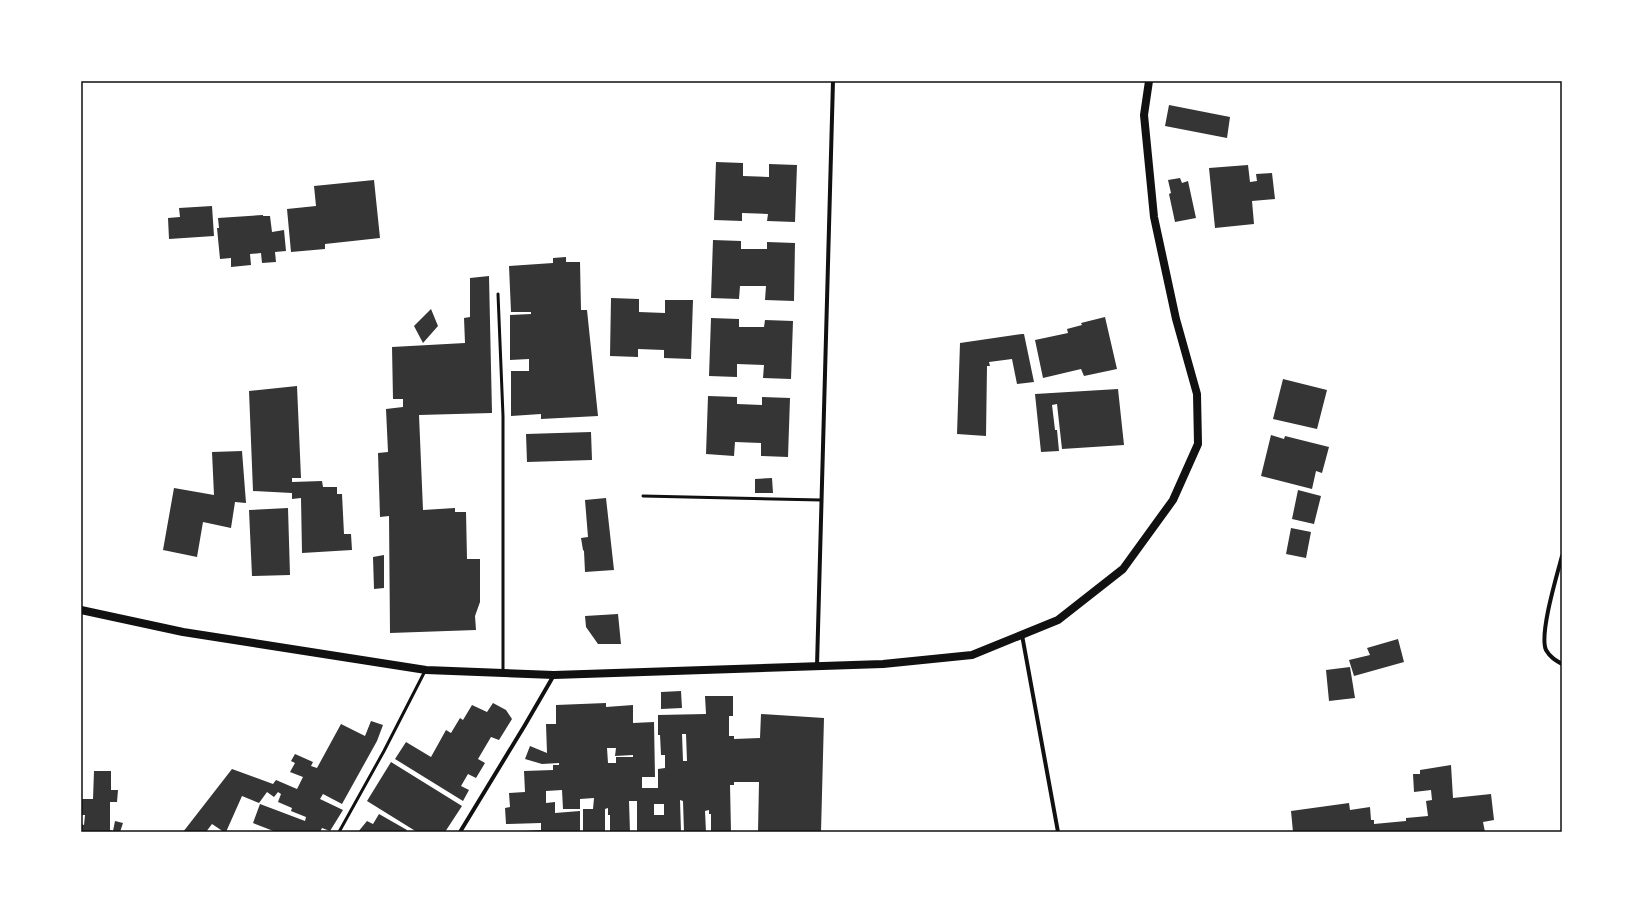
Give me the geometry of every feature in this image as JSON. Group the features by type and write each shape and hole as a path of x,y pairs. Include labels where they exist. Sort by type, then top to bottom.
{"main road":[{"path":"81,610 183,632 426,670 554,675 883,664 972,656 1058,620 1123,569 1173,500 1198,444 1197,394 1173,305 1154,217 1144,114 1149,81"}],"street":[{"path":"817,666 833,81"},
{"path":"1562,556 1545,626 1546,649 1552,659 1562,664"},
{"path":"1022,634 1057,825 1057,832"},
{"path":"460,832 554,675"}],"lane":[{"path":"498,294 503,416 503,674"},
{"path":"643,496 821,500"},
{"path":"338,832 384,751 426,670"}],"building":[{"path":"1169,105 1230,117 1227,138 1165,126"},
{"path":"716,162 743,163 743,176 769,177 769,164 797,165 795,222 767,221 768,214 742,213 742,221 714,220"},
{"path":"1248,165 1250,182 1257,181 1256,174 1272,173 1275,199 1252,201 1254,224 1215,228 1209,168"},
{"path":"1180,178 1182,183 1188,181 1196,218 1175,222 1169,194 1171,193 1168,180"},
{"path":"374,180 380,238 325,244 325,249 291,252 287,209 316,206 314,186"},
{"path":"212,206 214,236 169,239 168,218 180,217 179,208"},
{"path":"263,215 270,216 272,232 284,230 286,251 275,252 276,262 262,263 261,253 250,254 251,265 231,267 231,258 220,259 217,228 219,228 218,218"},
{"path":"713,240 741,241 741,249 767,249 767,242 795,243 794,301 765,300 766,286 740,286 739,299 711,298"},
{"path":"566,257 566,262 580,262 581,310 587,310 598,416 541,419 541,414 511,416 511,371 529,371 529,359 510,360 510,315 531,314 531,312 511,312 509,266 553,263 553,258"},
{"path":"489,276 492,413 419,415 423,510 455,508 455,512 466,512 467,559 480,559 480,602 475,616 476,630 390,633 389,516 380,517 378,453 388,452 386,409 403,407 403,399 393,399 392,347 465,343 464,318 470,317 470,278"},
{"path":"611,298 639,299 639,312 665,313 665,300 693,300 691,359 664,358 664,350 638,349 638,357 610,356"},
{"path":"431,309 438,326 423,343 414,326"},
{"path":"1105,317 1117,369 1084,376 1081,369 1043,378 1035,340 1068,333 1067,329 1082,325 1081,323"},
{"path":"711,318 739,319 739,327 764,327 765,320 793,321 791,379 763,378 764,365 737,364 737,377 709,376"},
{"path":"1024,334 1034,382 1017,384 1012,359 989,362 990,366 987,366 986,436 957,434 960,343"},
{"path":"1283,379 1327,390 1317,429 1273,419"},
{"path":"297,386 301,478 292,478 292,482 322,481 323,487 337,487 337,494 342,494 344,534 351,534 352,550 302,553 301,498 292,499 292,493 253,491 249,391"},
{"path":"1118,389 1124,445 1062,449 1057,404 1052,405 1059,451 1041,452 1035,394"},
{"path":"708,396 737,397 737,404 762,405 762,397 790,398 788,457 761,456 761,443 735,442 734,456 706,454"},
{"path":"591,432 592,460 527,462 526,434"},
{"path":"1271,435 1284,439 1285,436 1329,447 1322,473 1316,471 1312,489 1261,476"},
{"path":"242,451 246,503 235,502 231,528 203,522 197,557 163,550 174,488 214,495 212,452"},
{"path":"772,478 773,493 755,493 755,479"},
{"path":"1298,490 1321,496 1314,524 1292,519"},
{"path":"606,498 614,570 585,572 584,551 581,538 588,537 585,500"},
{"path":"288,508 290,575 252,576 249,510"},
{"path":"1291,528 1311,532 1306,558 1286,554"},
{"path":"384,555 384,588 374,589 373,557"},
{"path":"618,614 621,644 598,644 586,627 585,616"},
{"path":"1398,639 1404,662 1354,676 1349,660 1370,655 1367,648"},
{"path":"1350,667 1355,698 1329,701 1326,670"},
{"path":"681,691 682,708 661,709 661,692"},
{"path":"705,696 733,696 733,716 729,716 729,736 734,736 734,739 760,738 761,714 824,718 821,832 758,832 759,782 734,782 734,785 730,785 731,832 711,832 711,814 709,814 709,810 705,811 706,832 684,832 683,801 680,800 681,832 637,832 637,801 629,801 630,832 610,832 610,815 608,815 608,808 605,809 605,832 583,832 583,809 593,809 594,798 580,799 580,809 563,809 562,790 546,791 546,803 555,802 555,813 580,811 580,832 524,832 541,830 541,823 506,824 505,808 510,807 509,793 525,792 524,771 553,770 553,765 559,765 559,763 542,764 525,759 530,746 547,753 546,724 556,724 556,705 606,703 606,707 633,705 633,723 654,722 655,777 642,777 642,788 658,788 658,769 665,768 665,755 661,755 660,735 658,735 658,715 706,714","holes":["682,734 686,734 687,761 683,761","607,748 616,748 615,756 633,755 633,757 616,757 616,763 608,763","654,804 664,804 664,815 654,815"]},
{"path":"493,703 506,710 512,719 499,740 491,737 478,759 485,763 476,778 468,774 461,786 469,790 463,801 395,759 406,742 431,757 446,730 451,733 460,718 463,720 472,705 487,712"},
{"path":"371,721 383,725 377,741 342,804 323,794 320,799 343,810 330,831 322,828 320,832 276,832 253,823 260,804 305,821 306,817 291,811 292,808 278,802 281,794 278,792 274,797 267,792 259,803 242,796 226,832 212,824 206,832 183,832 232,769 273,784 276,780 297,789 303,777 290,772 295,763 291,761 295,754 313,762 311,766 317,768 341,724 365,736"},
{"path":"391,762 462,806 445,832 417,832 367,801"},
{"path":"1451,765 1453,798 1491,794 1494,820 1483,822 1485,832 1293,832 1291,811 1349,803 1350,810 1370,807 1371,820 1374,820 1374,824 1406,821 1406,818 1428,816 1426,801 1432,800 1431,790 1414,792 1413,774 1420,774 1420,770"},
{"path":"94,771 111,771 111,790 118,790 117,802 110,802 110,830 113,831 115,821 123,823 120,832 81,832 81,824 84,825 85,815 81,815 81,799 93,799"},
{"path":"379,814 407,830 406,832 358,832 367,821 373,824"}]}
